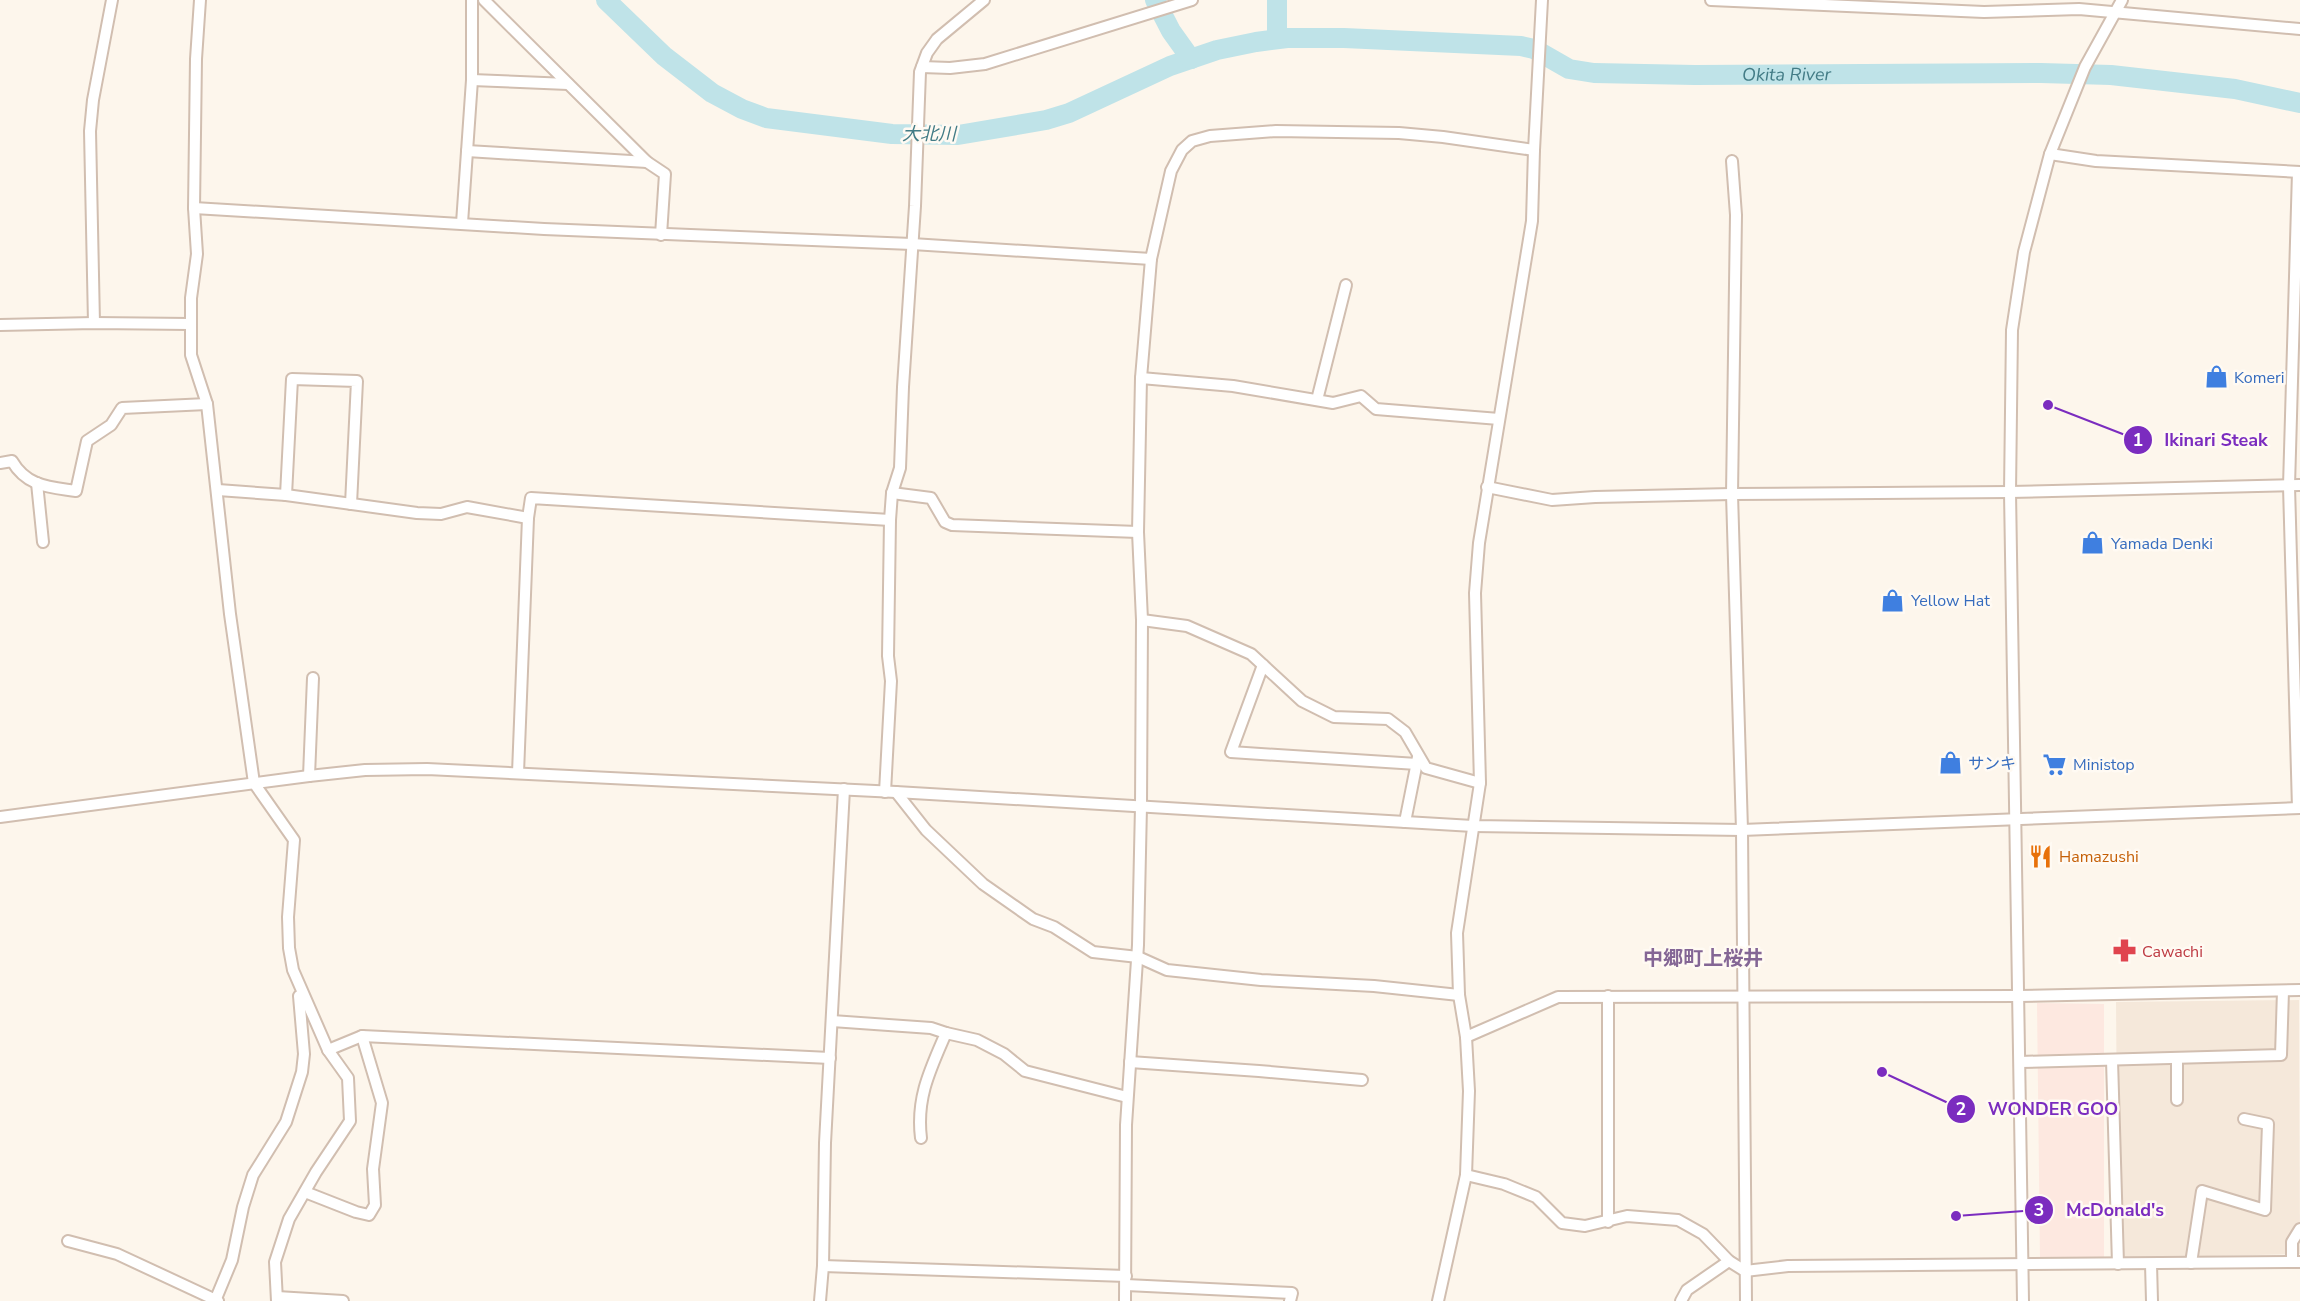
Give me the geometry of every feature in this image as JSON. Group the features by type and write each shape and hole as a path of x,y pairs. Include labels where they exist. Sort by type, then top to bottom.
{"street":[{"path":"94,323 90,131 93,100 112,0"},
{"path":"200,0 196,59 194,208 197,254 191,298 191,355 207,404 230,614 254,783 294,840 288,917 293,970 328,1050 348,1078 350,1121 289,1219 275,1262 277,1299 343,1301"},
{"path":"462,223 472,80 471,0"},
{"path":"484,0 646,162 664,174 661,235"},
{"path":"984,0 937,39 927,53 921,69 900,468 892,493 890,520 888,656 891,681 890,792 983,884 1033,919 1054,927 1093,952 1136,957 1167,970 1261,980 1374,986 1459,995"},
{"path":"921,69 985,64 1191,0"},
{"path":"1438,1301 1466,1175 1469,1091 1466,1037 1459,995 1457,933 1480,783 1475,593 1487,487 1533,221 1534,150 1542,0"},
{"path":"1711,0 1984,12 2079,9 2113,14 2300,29"},
{"path":"2023,1301 2010,364 2014,319 2026,243 2052,151 2085,67 2122,0"},
{"path":"472,80 568,84"},
{"path":"1125,1301 1127,1097 1136,957 1141,806 1142,620 1138,531 1141,378 1150,259 1171,171 1182,150 1192,141 1201,138 1276,131 1399,133 1534,150"},
{"path":"467,151 646,162"},
{"path":"0,817 309,776 365,770 427,769 844,789 1473,826 1742,830 2299,808 2294,486 2299,172 2096,161 2052,151"},
{"path":"1732,161 1736,215 1732,494 1742,830 1746,1301"},
{"path":"194,208 661,235 912,244 1150,259"},
{"path":"1317,400 1346,285"},
{"path":"0,326 94,323 190,324"},
{"path":"1141,378 1233,386 1333,403 1361,396 1376,409 1499,419"},
{"path":"286,495 292,379 357,381 351,504"},
{"path":"0,463 12,461 27,480 76,491 87,441 111,425 122,408 207,404"},
{"path":"37,483 43,542"},
{"path":"1487,487 1552,500 1732,494 2010,492 2294,486"},
{"path":"218,490 286,495 441,514 467,507 528,518"},
{"path":"892,493 931,498 945,522 952,525 1138,531"},
{"path":"518,773 528,518 531,498 890,520"},
{"path":"1142,620 1187,626 1251,654 1302,701 1334,717 1388,719 1405,732 1418,758 1426,768 1480,783"},
{"path":"1263,665 1231,752 1418,758"},
{"path":"309,776 313,678"},
{"path":"1405,822 1418,758"},
{"path":"820,1301 844,789"},
{"path":"68,1241 117,1254 216,1301 232,1260 243,1207 253,1174 286,1122 302,1072 304,1054 299,987"},
{"path":"1466,1037 1558,997 2019,996 2300,990"},
{"path":"2020,1062 2281,1055 2283,991"},
{"path":"1608,996 1608,1222"},
{"path":"832,1021 932,1028 946,1034 977,1040 1004,1054 1025,1071 1127,1097"},
{"path":"921,1138 918,1120 924,1084 946,1034"},
{"path":"328,1050 362,1036 830,1058"},
{"path":"305,1192 369,1215 375,1205 373,1169 382,1103 362,1036"},
{"path":"2177,1058 2177,1100"},
{"path":"2112,1060 2118,1264"},
{"path":"1130,1062 1362,1080"},
{"path":"2192,1263 2202,1191 2265,1210 2268,1124 2244,1119"},
{"path":"1466,1175 1504,1184 1536,1197 1562,1223 1585,1226 1627,1216 1678,1220 1703,1234 1729,1261 1745,1271 1788,1266 2296,1262 2292,1242 2300,1229"},
{"path":"1681,1301 1687,1290 1729,1261"},
{"path":"2151,1264 2152,1301"},
{"path":"823,1266 1126,1281 1292,1293 1290,1301"}],"shaded area":[{"path":"2299,1000 2300,1254 2118,1258 2116,1002"},
{"path":"2037,1003 2104,1004 2104,1257 2040,1258"}],"waterway":[{"name":"Okita River","path":"606,0 664,56 712,93 742,109 766,118 892,134 958,135 1046,120 1069,113 1170,66 1217,50 1287,38 1344,38 1521,46 1534,49 1569,69 1594,73 2111,75 2235,89 2300,103"},
{"path":"1155,0 1171,31 1191,59"},
{"path":"1277,0 1277,39"}],"place":[{"name":"Komeri","path":"2216,377"},
{"name":"Ikinari Steak","path":"2048,405"},
{"name":"Yamada Denki","path":"2093,543"},
{"name":"Yellow Hat","path":"1893,600"},
{"name":"サンキ","path":"1950,763"},
{"name":"Ministop","path":"2055,764"},
{"name":"Hamazushi","path":"2041,856"},
{"name":"Cawachi","path":"2124,951"},
{"name":"WONDER GOO","path":"1882,1072"},
{"name":"McDonald's","path":"1956,1216"}],"district":[{"name":"中郷町上桜井","path":"1703,958"}],"water label":[{"name":"大北川","path":"929,134"}]}
